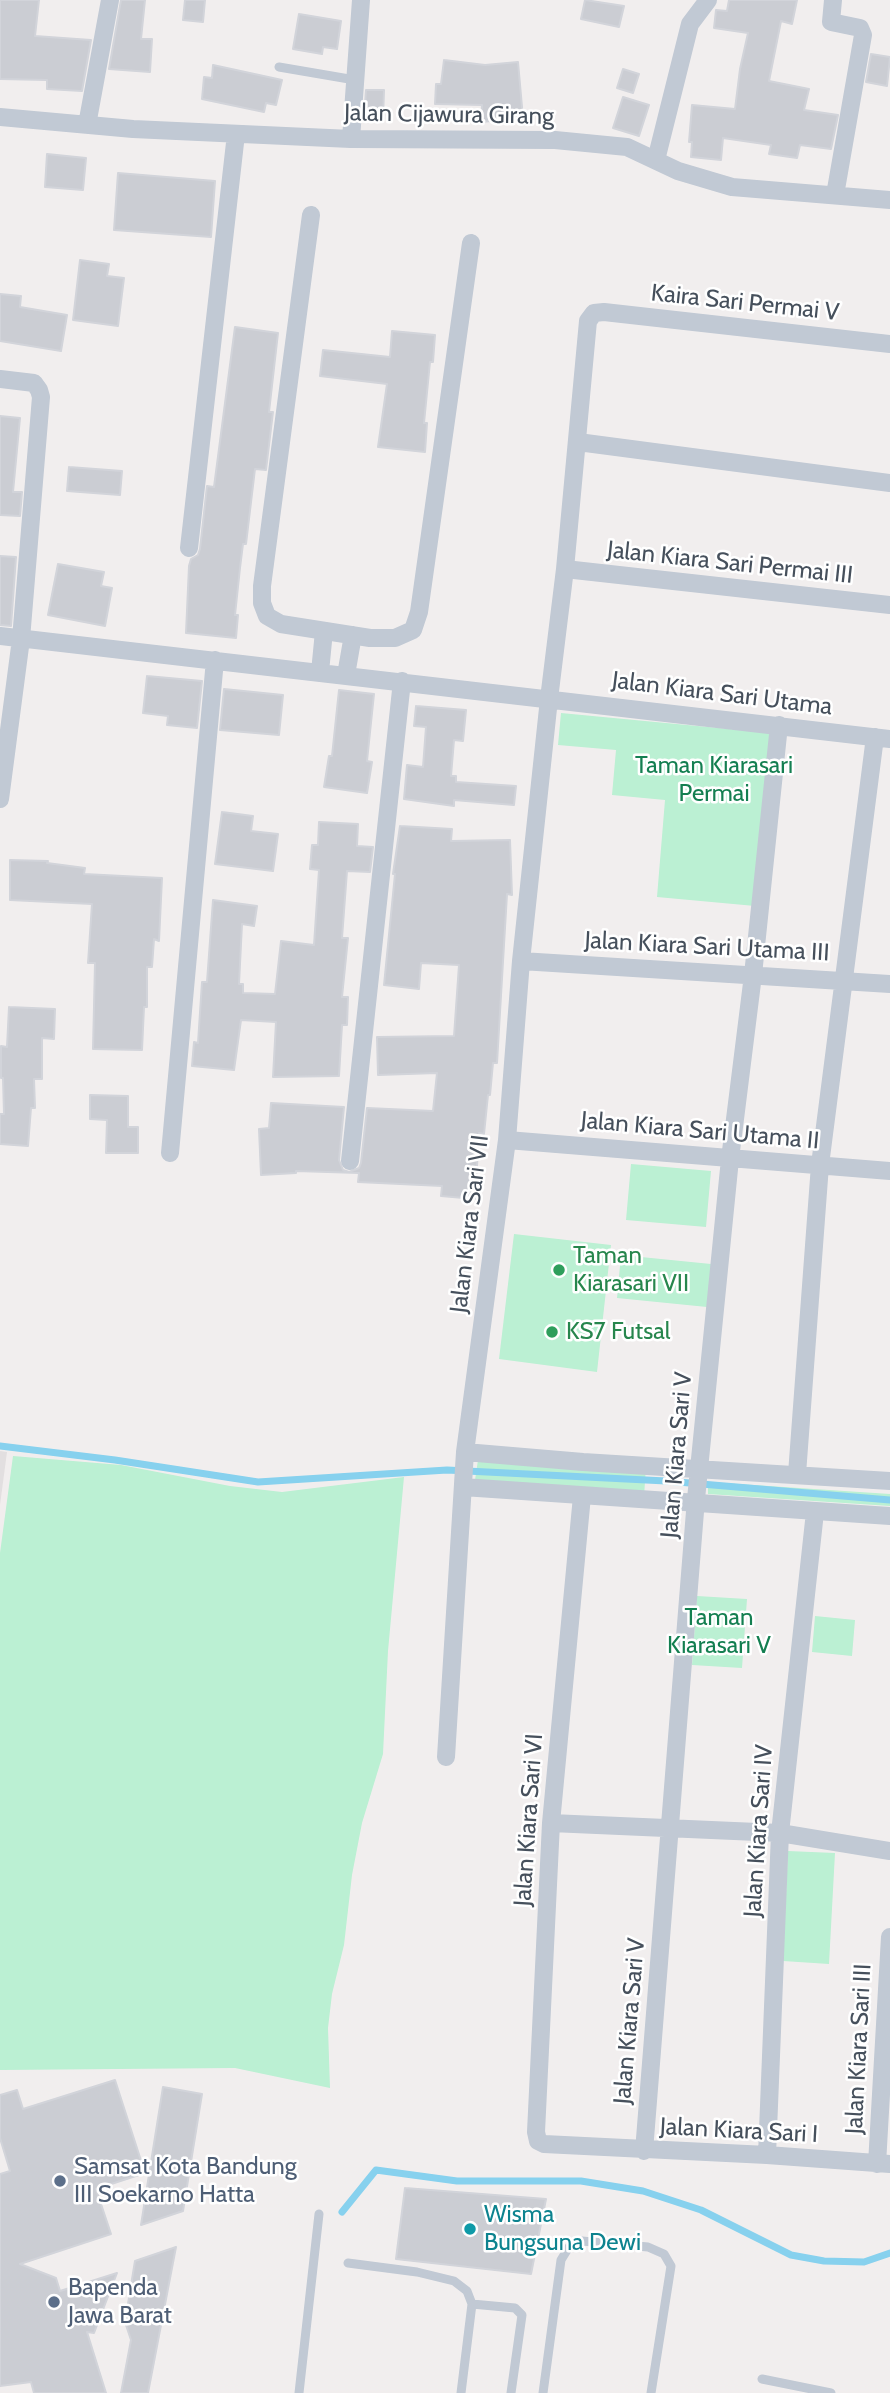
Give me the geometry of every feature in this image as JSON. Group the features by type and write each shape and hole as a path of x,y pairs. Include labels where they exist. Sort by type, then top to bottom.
{"street":[{"path":"88,125 110,0"},
{"path":"351,139 361,0"},
{"path":"656,160 690,24 708,0"},
{"path":"833,0 831,22 860,28 863,35 835,195"},
{"name":"Jalan Cijawura Girang","path":"0,117 88,125 351,139 555,140 627,147 678,171 732,187 890,200"},
{"path":"189,548 236,134"},
{"path":"311,215 261,586 262,603 267,616 281,624 370,638 395,638 413,630 419,612 471,243"},
{"name":"Kaira Sari Permai V","path":"594,313 890,344"},
{"name":"Jalan Kiara Sari VII","path":"446,1757 464,1470 507,1140 521,961 565,569 588,321 594,313"},
{"path":"0,379 34,383 40,390 41,397 22,639 0,799"},
{"path":"578,442 890,484"},
{"name":"Jalan Kiara Sari Permai III","path":"565,569 890,605"},
{"path":"320,672 324,631"},
{"path":"346,675 353,635"},
{"name":"Jalan Kiara Sari Utama","path":"0,636 883,738"},
{"path":"170,1153 215,660"},
{"path":"351,1161 402,681"},
{"name":"Jalan Kiara Sari V","path":"644,2151 698,1486 730,1159 753,975 779,725"},
{"path":"797,1474 820,1165 843,979 883,738"},
{"name":"Jalan Kiara Sari Utama III","path":"521,961 890,984"},
{"name":"Jalan Kiara Sari Utama II","path":"507,1140 890,1171"},
{"path":"464,1470 698,1486 815,1512 890,1516"},
{"path":"464,1470 582,1496 797,1474 890,1481"},
{"name":"Jalan Kiara Sari VI","path":"544,2144 538,2141 536,2132 551,1824 582,1496"},
{"name":"Jalan Kiara Sari IV","path":"768,2155 780,1833 815,1512"},
{"path":"551,1824 780,1833 890,1851"},
{"name":"Jalan Kiara Sari III","path":"883,2164 890,1937"},
{"name":"Jalan Kiara Sari I","path":"544,2144 768,2155 883,2164"}],"lane":[{"path":"279,66 355,80"},
{"path":"299,2393 319,2214"},
{"path":"543,2393 561,2260 569,2246 582,2241 648,2248 664,2254 671,2266 651,2393"},
{"path":"348,2263 417,2272 454,2281 467,2291 472,2304 461,2393"},
{"path":"472,2304 515,2308 522,2315 511,2393"},
{"path":"762,2379 831,2393"}],"shaded area":[{"path":"0,1451 7,1452 0,1505"}],"green space":[{"name":"Taman Kiarasari Permai","path":"561,713 771,733 755,906 657,897 665,800 612,795 616,750 558,745"},
{"path":"631,1164 711,1171 706,1227 626,1220"},
{"path":"514,1234 611,1245 597,1372 499,1359"},
{"path":"621,1255 711,1264 707,1307 617,1298"},
{"path":"479,1453 646,1466 644,1497 474,1487"},
{"path":"13,1456 121,1465 230,1486 282,1492 404,1477 388,1651 383,1754 362,1823 352,1875 344,1945 332,1994 328,2028 330,2088 235,2068 0,2070 0,1553"},
{"path":"708,1482 890,1494 890,1506 708,1494"},
{"name":"Taman Kiarasari V","path":"697,1596 747,1599 742,1668 692,1665"},
{"path":"815,1616 855,1620 852,1656 812,1652"},
{"path":"788,1851 835,1853 829,1964 783,1961"}],"building":[{"path":"0,0 39,0 35,36 91,40 82,91 47,89 47,80 0,79"},
{"path":"121,0 145,0 141,39 152,39 150,72 109,69"},
{"path":"185,0 205,0 203,22 183,20"},
{"path":"585,0 624,6 619,27 581,19"},
{"path":"729,0 797,0 792,24 781,21 769,81 809,89 804,110 838,115 831,149 800,145 797,158 769,154 771,145 723,138 721,160 691,157 692,142 689,142 692,105 735,109 748,33 714,28 716,10 727,11"},
{"path":"299,14 341,21 337,49 323,47 322,54 293,49"},
{"path":"871,54 890,57 887,86 866,82"},
{"path":"444,60 485,65 518,62 523,118 481,122 482,105 435,104 436,84 441,84"},
{"path":"213,65 282,80 276,105 266,103 264,112 202,99 204,77 212,78"},
{"path":"623,69 639,74 633,93 617,88"},
{"path":"366,90 384,90 383,120 364,119"},
{"path":"623,97 649,105 639,136 613,128"},
{"path":"47,154 86,158 83,190 45,187"},
{"path":"118,173 215,181 211,237 114,230"},
{"path":"80,260 109,264 107,276 124,278 118,326 73,320"},
{"path":"0,294 21,296 20,307 67,315 61,351 0,341"},
{"path":"235,327 278,333 266,470 255,469 246,544 243,544 240,568 235,615 238,615 236,638 186,633 189,566 191,559 198,555 200,549 207,486 214,487"},
{"path":"392,331 435,335 424,423 427,423 425,452 378,447 387,384 320,376 323,350 390,357"},
{"path":"0,416 20,418 13,492 22,492 20,516 0,515"},
{"path":"69,467 122,471 120,495 67,491"},
{"path":"0,556 16,557 11,626 0,625"},
{"path":"58,564 104,572 101,586 112,588 105,626 48,615"},
{"path":"147,676 202,681 197,728 167,725 168,716 143,713"},
{"path":"224,689 283,695 279,735 220,730"},
{"path":"339,690 374,694 367,761 372,762 367,793 324,787 329,756 332,756"},
{"path":"416,706 466,710 463,741 454,740 451,776 456,776 456,782 516,786 514,805 454,800 454,806 404,799 407,765 423,767 426,727 414,726"},
{"path":"222,812 253,816 251,831 278,834 273,871 215,864"},
{"path":"319,822 358,824 357,846 373,847 370,872 347,871 342,938 348,938 342,997 348,997 347,1025 342,1025 339,1076 273,1077 276,1022 241,1020 234,1070 192,1066 194,1042 198,1043 202,982 207,982 213,900 257,906 254,926 242,924 239,984 243,984 243,993 275,994 281,941 314,945 319,870 310,869 312,845 318,845"},
{"path":"400,826 452,829 451,841 510,840 512,895 507,894 497,1063 493,1063 484,1134 479,1133 475,1199 441,1196 442,1186 358,1182 359,1173 296,1171 261,1175 259,1129 269,1128 271,1103 344,1107 339,1160 343,1170 349,1172 359,1168 361,1163 367,1108 433,1111 437,1073 378,1075 377,1037 454,1036 459,965 421,963 419,989 384,985 393,874"},
{"path":"10,860 48,861 47,863 85,868 84,874 162,878 159,941 154,939 152,967 147,967 147,1007 144,1007 142,1050 93,1049 95,963 88,963 92,904 10,900"},
{"path":"9,1007 55,1009 54,1039 42,1038 42,1079 34,1079 35,1108 31,1108 28,1146 0,1144 0,1114 4,1114 1,1046 7,1047"},
{"path":"90,1095 128,1096 128,1127 138,1127 138,1153 106,1153 107,1120 90,1119"},
{"path":"115,2080 145,2173 96,2189 111,2234 20,2264 56,2278 60,2291 117,2273 94,2333 87,2332 106,2393 34,2393 31,2382 0,2386 0,2174 10,2171 0,2138 0,2095 17,2090 23,2109"},
{"path":"163,2087 202,2094 183,2211 141,2225"},
{"name":"Wisma Bungsuna Dewi","path":"405,2188 546,2199 531,2274 396,2259"},
{"path":"176,2247 148,2393 121,2393 131,2340 125,2322 135,2261"}],"waterway":[{"path":"0,1446 258,1482 447,1470 666,1481 890,1500"},
{"path":"342,2212 376,2170 457,2181 581,2181 643,2191 701,2210 791,2255 824,2261 864,2262 890,2253"}],"place":[{"name":"Taman Kiarasari VII","path":"559,1270"},
{"name":"KS7 Futsal","path":"552,1332"},
{"name":"Samsat Kota Bandung III Soekarno Hatta","path":"60,2181"},
{"name":"Wisma Bungsuna Dewi","path":"470,2229"},
{"name":"Bapenda Jawa Barat","path":"54,2302"}]}
